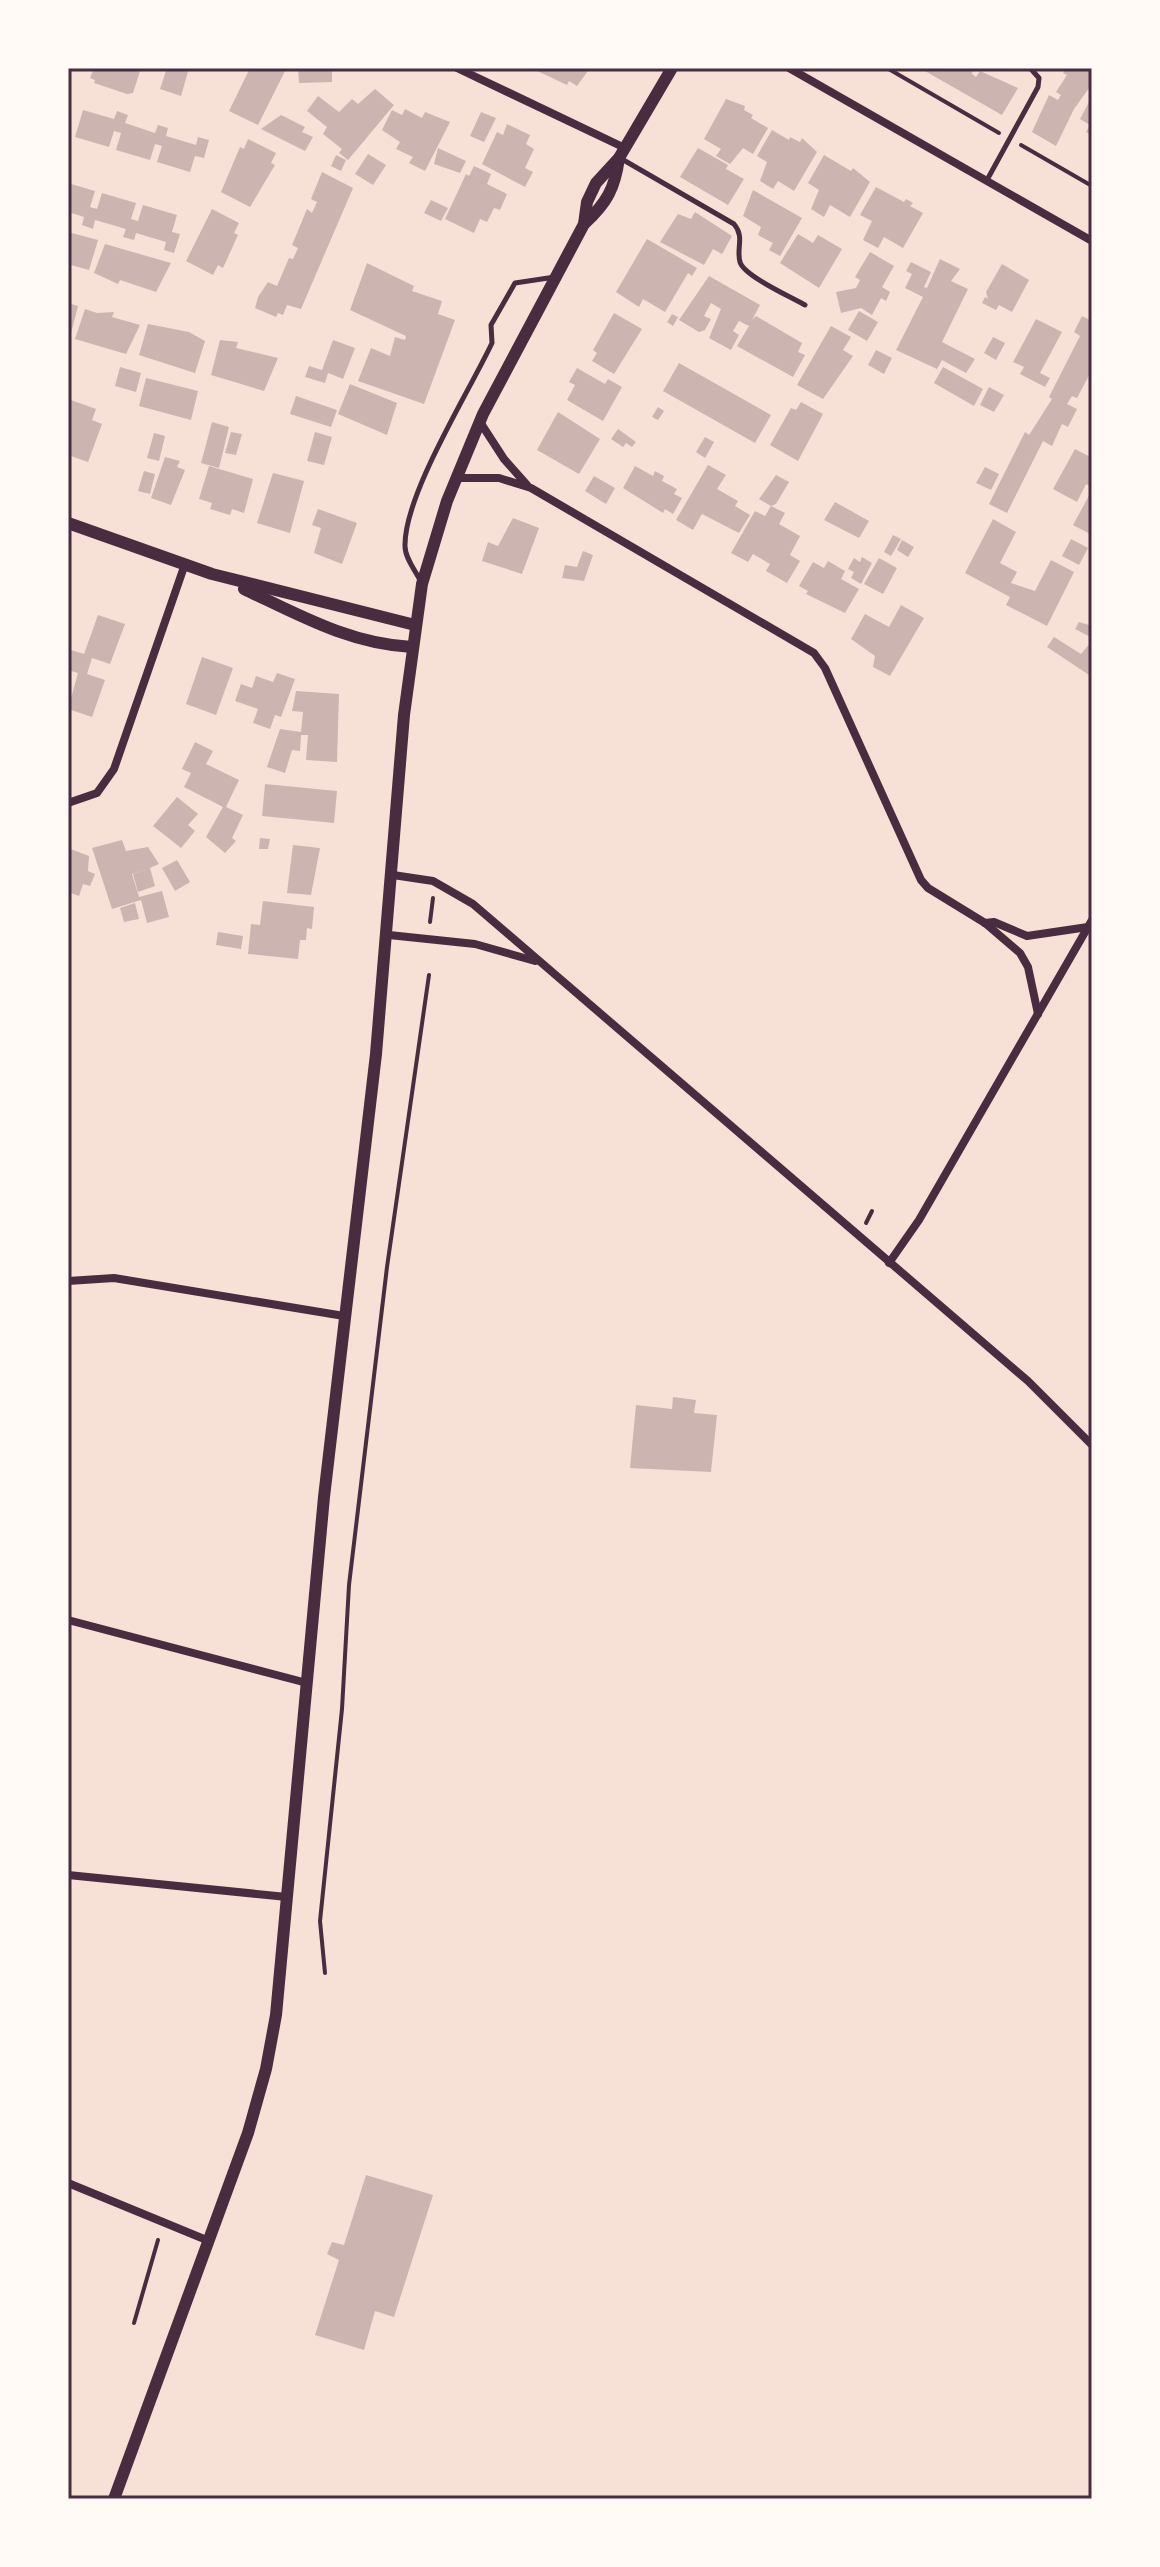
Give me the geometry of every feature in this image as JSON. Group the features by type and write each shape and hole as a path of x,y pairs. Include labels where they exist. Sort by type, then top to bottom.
{"street":[{"path":"457,68 622,153"},
{"path":"584,224 587,202 596,183 622,153 672,68"},
{"path":"789,68 1092,241"},
{"path":"114,2499 248,2133 266,2069 276,2015 344,1316 389,935 412,647 422,584 456,478 480,422 584,224 604,206 616,186 622,153"},
{"path":"480,422 504,459 531,488"},
{"path":"456,478 499,478 531,488 814,653 825,668 921,880 928,888 985,923 1023,957 1038,1014"},
{"path":"68,523 212,574 352,638 380,646 412,647"},
{"path":"68,803 97,793 114,769 185,564"},
{"path":"212,574 415,625"},
{"path":"393,875 433,881 453,890 1028,1381 1092,1445"},
{"path":"985,923 994,922 1027,936 1090,924"},
{"path":"889,1263 919,1220 1090,924"},
{"path":"389,935 475,944 540,962"},
{"path":"68,1281 114,1278 344,1316"},
{"path":"68,1620 307,1683"},
{"path":"68,1875 287,1897"},
{"path":"68,2183 209,2241"}],"lane":[{"path":"986,181 1038,87 1039,78 1030,68"},
{"path":"622,153 734,224 741,236 739,259 744,270 805,305"},
{"path":"422,584 405,547 413,512 431,464 492,343 491,325 515,283 555,277"}],"path":[{"path":"887,68 1092,186"},
{"path":"430,922 433,898"},
{"path":"325,1973 320,1921 342,1709 349,1585 385,1280 429,975"},
{"path":"134,2323 158,2240"}],"building":[{"path":"94,68 141,68 133,93 127,94 94,83 95,80 90,78"},
{"path":"167,68 189,68 181,96 160,89"},
{"path":"250,68 285,71 258,125 229,111"},
{"path":"298,68 332,68 332,82 299,83"},
{"path":"531,68 590,68 577,86 569,81 567,85"},
{"path":"927,68 973,68 972,74 976,77 980,71 1018,88 1002,115 925,71"},
{"path":"1066,68 1092,68 1092,84 1074,109 1056,146 1032,132 1049,95 1058,100 1061,95 1056,92 1067,75 1063,73"},
{"path":"375,89 394,105 348,160 339,153 342,149 323,134 327,127 307,111 318,96 339,112 352,99 358,104"},
{"path":"726,99 745,106 744,110 753,115 751,118 768,128 753,154 743,148 730,164 716,156 721,149 704,139"},
{"path":"1089,102 1092,104 1092,135 1086,132 1090,125 1080,119"},
{"path":"405,109 422,118 425,112 450,122 425,171 409,163 413,157 396,149 400,142 382,130 392,110 402,115"},
{"path":"83,110 114,119 117,111 128,115 125,123 155,133 158,125 168,128 166,136 196,145 198,137 209,140 204,158 195,156 190,172 157,162 162,146 155,144 150,160 116,150 121,133 114,131 109,147 75,137"},
{"path":"481,112 496,118 484,142 470,136"},
{"path":"281,115 305,127 302,132 313,137 305,151 261,129"},
{"path":"507,124 530,135 526,144 534,149 525,168 533,172 525,187 482,164 497,132 503,135"},
{"path":"772,130 789,140 790,137 800,142 802,138 817,152 794,191 778,181 773,189 760,181 767,162 757,156"},
{"path":"248,139 276,153 271,163 275,165 250,207 221,192 240,147 244,149"},
{"path":"438,148 466,161 460,173 434,164"},
{"path":"698,148 728,165 726,169 744,179 728,205 680,177"},
{"path":"368,154 386,165 373,185 355,174"},
{"path":"336,155 346,160 341,171 331,166"},
{"path":"824,155 851,171 853,168 870,182 850,217 830,205 824,217 811,209 819,190 808,183"},
{"path":"474,166 491,174 487,184 507,194 500,210 494,208 487,222 480,219 474,233 445,219 466,174 469,176"},
{"path":"322,172 353,188 301,309 287,305 283,315 278,313 276,317 255,308 258,297 268,282 277,286 289,258 293,259 298,248 292,245 307,209 312,213 317,202 311,199"},
{"path":"68,183 95,191 90,207 97,209 102,193 136,203 131,219 138,221 143,205 177,215 172,232 180,234 174,253 164,250 166,242 136,233 134,240 123,237 126,229 95,220 93,229 82,225 84,217 68,212"},
{"path":"876,187 904,202 906,199 913,203 910,206 923,213 903,248 884,237 878,248 863,240 872,221 860,215"},
{"path":"753,190 802,218 780,256 769,250 773,243 758,235 761,227 743,216"},
{"path":"431,200 448,208 441,221 424,213"},
{"path":"212,209 239,223 234,233 238,235 223,268 218,265 213,275 186,261"},
{"path":"695,212 732,236 722,254 713,249 704,265 660,242 678,214 691,219"},
{"path":"68,232 98,240 89,270 71,265 68,268"},
{"path":"798,234 813,243 818,235 842,249 819,288 780,263"},
{"path":"647,239 697,268 692,276 688,273 665,312 643,299 639,307 616,292"},
{"path":"105,244 171,263 156,292 120,280 118,284 94,273"},
{"path":"870,252 894,266 882,287 890,292 886,301 881,298 872,315 861,308 841,313 836,292 856,288 860,280 855,277"},
{"path":"940,259 960,269 951,281 968,289 942,342 975,359 966,373 942,360 937,369 896,350 923,297 905,288 912,274 906,271 911,262 931,272 924,287 927,288"},
{"path":"367,263 414,286 412,291 442,301 438,314 455,320 424,404 358,381 371,348 390,356 395,337 405,340 406,336 350,310"},
{"path":"1002,264 1029,280 1012,312 999,305 996,310 982,303 985,297 988,299 986,292"},
{"path":"709,276 760,305 752,320 756,316 802,343 798,352 805,355 793,377 737,346 749,326 739,321 733,331 739,335 731,350 709,338 721,309 711,303 704,316 711,319 705,330 699,332 679,320"},
{"path":"68,303 78,306 69,341 68,341"},
{"path":"85,309 97,313 114,312 112,317 140,325 126,354 75,339"},
{"path":"859,311 878,322 867,341 848,330"},
{"path":"614,313 642,329 614,374 592,361 597,353 593,350"},
{"path":"672,314 678,317 673,326 667,322"},
{"path":"1082,316 1092,321 1092,370 1077,398 1072,396 1067,404 1077,409 1068,427 1062,424 1052,446 1043,441 1007,513 989,504 1025,432 1029,435 1052,399 1049,397 1080,336 1074,332"},
{"path":"1036,319 1062,332 1040,373 1050,378 1045,387 1020,374 1024,367 1013,362"},
{"path":"148,324 189,332 205,341 195,373 139,355"},
{"path":"831,326 851,337 843,350 853,356 823,399 797,385"},
{"path":"993,337 1005,343 996,360 984,353"},
{"path":"220,340 238,342 236,348 278,358 264,391 211,375"},
{"path":"333,340 355,348 343,379 328,373 325,383 305,377 309,366 322,370"},
{"path":"876,350 892,358 884,374 868,365"},
{"path":"679,363 771,415 755,443 663,391"},
{"path":"120,367 141,373 136,392 115,386"},
{"path":"943,367 983,389 974,406 934,383"},
{"path":"577,368 605,384 608,379 622,387 603,421 567,400 575,385 569,382"},
{"path":"146,378 198,391 191,420 139,406"},
{"path":"350,384 397,403 387,435 338,414"},
{"path":"989,387 1004,395 994,412 980,405"},
{"path":"296,396 337,410 331,427 290,414"},
{"path":"68,399 96,409 92,420 102,424 88,462 68,455"},
{"path":"801,402 823,414 798,461 770,445 791,408 796,410"},
{"path":"658,407 664,411 658,420 652,417"},
{"path":"558,412 600,439 579,474 537,450"},
{"path":"212,422 229,427 219,468 201,463"},
{"path":"618,429 636,442 632,447 626,443 623,447 611,439"},
{"path":"231,432 242,434 236,455 225,453"},
{"path":"315,432 332,437 324,465 307,461"},
{"path":"154,433 165,436 159,461 147,458"},
{"path":"705,437 714,442 705,458 696,452"},
{"path":"1075,449 1092,458 1092,487 1086,484 1077,502 1053,489"},
{"path":"165,457 180,461 177,467 185,470 171,505 151,498"},
{"path":"708,465 726,475 717,489 738,501 735,506 750,515 739,533 702,514 693,530 676,520"},
{"path":"209,466 253,479 244,513 232,509 230,515 210,509 212,503 199,499"},
{"path":"635,466 653,476 655,471 664,476 662,481 677,489 674,494 682,498 673,514 665,509 663,513 623,488"},
{"path":"985,467 999,474 991,490 976,483"},
{"path":"144,471 155,474 150,494 138,491"},
{"path":"273,473 304,481 290,533 257,523"},
{"path":"776,475 789,482 776,504 771,506 759,499"},
{"path":"594,476 615,488 606,504 585,491"},
{"path":"1092,490 1092,535 1073,525"},
{"path":"835,502 869,521 859,538 824,520"},
{"path":"771,506 785,513 779,524 800,536 790,555 800,561 787,583 766,571 770,564 753,554 748,562 731,553 755,511 765,516"},
{"path":"318,509 357,523 342,564 314,553 321,528 312,525"},
{"path":"513,518 539,528 522,574 482,561 488,542 498,546"},
{"path":"993,519 1016,532 1000,563 1017,572 1011,583 1035,591 1051,560 1074,572 1047,626 1006,605 1010,597 965,573"},
{"path":"893,535 901,539 891,556 884,552"},
{"path":"1071,539 1088,548 1079,565 1062,556"},
{"path":"902,540 914,547 908,557 897,550"},
{"path":"583,551 593,555 584,581 562,578 565,565 577,567"},
{"path":"862,557 872,563 861,584 851,578 854,572 848,569 854,558 860,562"},
{"path":"879,558 897,568 883,594 864,584"},
{"path":"828,561 845,571 841,579 859,589 845,613 806,594 808,591 799,586 813,562 824,568"},
{"path":"901,605 924,618 890,676 873,667 875,656 851,639 865,614 889,627"},
{"path":"98,615 125,624 110,664 92,658 87,674 105,680 92,717 68,709 78,673 68,670 68,660 71,650 84,654"},
{"path":"1079,622 1092,626 1092,638 1075,629"},
{"path":"1054,637 1081,654 1092,641 1092,677 1047,647"},
{"path":"202,657 233,668 216,715 186,704"},
{"path":"277,673 295,679 281,717 275,715 270,729 253,723 258,709 235,701 241,684 252,688 256,676 273,682"},
{"path":"296,691 339,694 337,762 306,760 308,735 301,735 300,751 292,750 285,773 267,767 280,729 301,732 303,712 292,711"},
{"path":"195,742 213,751 206,764 239,780 226,807 243,815 232,838 236,841 225,853 206,837 223,807 184,787 191,773 182,769"},
{"path":"265,784 337,791 334,823 262,816"},
{"path":"177,797 198,814 188,825 195,831 181,848 153,826"},
{"path":"260,838 270,839 268,849 259,849"},
{"path":"122,840 126,851 148,847 159,864 150,868 155,886 138,892 133,874 149,869 132,874 139,897 162,891 169,917 147,923 141,900 112,909 92,848"},
{"path":"293,845 320,848 311,895 287,893"},
{"path":"68,848 89,856 88,871 95,874 90,886 83,884 79,896 68,892"},
{"path":"177,860 190,882 175,891 162,868"},
{"path":"263,901 314,907 312,929 307,928 306,940 300,940 298,959 248,954 251,924 260,925"},
{"path":"135,903 139,919 124,922 120,908"},
{"path":"218,932 243,936 241,949 216,945"},
{"path":"673,1397 696,1400 694,1413 717,1415 711,1472 630,1468 636,1405 672,1409"},
{"path":"366,2175 433,2195 394,2317 375,2311 364,2350 315,2335 339,2260 327,2254 332,2242 344,2245"}]}
